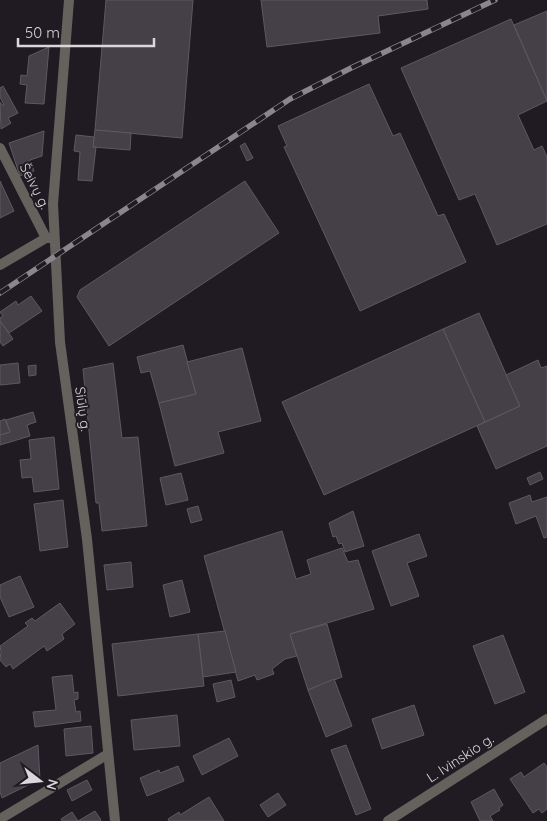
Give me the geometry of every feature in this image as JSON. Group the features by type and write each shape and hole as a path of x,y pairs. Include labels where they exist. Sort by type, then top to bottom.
{"street":[{"name":"Siūlų g.","path":"69,0 50,238 60,342 87,539 115,821"},
{"name":"Šeivų g.","path":"0,148 50,238"},
{"path":"0,265 50,238"},
{"name":"L. Ivinskio g.","path":"388,821 547,719"},
{"path":"0,819 108,754"}],"building":[{"path":"106,0 193,0 182,138 95,130"},
{"path":"261,0 427,0 428,9 378,16 380,33 267,47"},
{"path":"547,11 547,101 514,25"},
{"path":"511,19 547,101 518,115 534,150 542,146 547,157 547,224 497,245 475,194 459,200 401,68"},
{"path":"49,47 44,104 25,103 27,85 20,84 21,75 27,76 29,56"},
{"path":"369,84 393,136 400,133 438,216 444,214 466,262 360,311 284,147 287,146 278,126"},
{"path":"3,86 18,113 8,118 11,123 1,129 0,102 4,105 0,97 0,88"},
{"path":"95,130 131,133 130,150 93,147"},
{"path":"44,131 42,156 30,160 34,171 20,176 9,143"},
{"path":"76,135 94,137 93,147 96,147 92,181 78,180 80,152 74,151"},
{"path":"245,143 253,158 247,161 240,146"},
{"path":"0,181 14,211 0,218"},
{"path":"245,181 279,233 109,346 77,297 80,290"},
{"path":"31,296 42,311 9,333 0,321 0,318 3,316 0,312 16,301 18,305"},
{"path":"479,313 520,406 485,422 443,329"},
{"path":"0,321 13,339 3,346 0,342"},
{"path":"443,329 485,422 324,495 282,402"},
{"path":"183,345 196,394 159,403 150,371 141,373 137,357"},
{"path":"242,348 261,421 218,432 224,453 175,466 159,403 196,394 187,362"},
{"path":"538,360 541,368 547,366 547,446 496,469 477,426 520,406 506,375"},
{"path":"18,363 20,383 0,385 0,365"},
{"path":"113,363 122,438 138,437 147,526 102,531 99,503 96,503 83,369"},
{"path":"36,365 36,375 29,376 28,366"},
{"path":"33,412 36,422 27,425 30,436 0,445 0,435 10,432 6,420"},
{"path":"5,419 10,432 0,435 0,421"},
{"path":"54,437 59,489 34,492 32,477 22,478 20,460 31,459 29,440"},
{"path":"540,472 543,479 530,485 527,478"},
{"path":"181,473 188,500 166,505 160,478"},
{"path":"530,495 532,502 547,497 547,537 544,538 536,516 516,524 509,503"},
{"path":"63,500 68,547 40,551 34,504"},
{"path":"198,506 202,520 191,523 187,509"},
{"path":"353,511 364,546 345,552 342,543 339,544 336,536 333,537 329,523"},
{"path":"282,531 296,579 311,574 307,560 342,548 348,562 358,560 374,609 290,634 297,656 285,659 272,669 274,674 257,680 255,675 238,681 204,556"},
{"path":"419,534 427,556 407,563 419,596 391,606 372,551"},
{"path":"131,562 133,587 107,590 104,565"},
{"path":"20,576 34,607 9,617 0,597 0,585"},
{"path":"182,580 190,612 170,617 163,585"},
{"path":"60,603 75,624 62,634 64,639 47,651 44,646 13,669 10,664 6,667 0,660 0,646 28,626 25,623 32,618 35,621"},
{"path":"327,624 342,677 308,690 290,634"},
{"path":"225,631 236,672 203,677 198,634"},
{"path":"198,634 204,686 118,696 112,644"},
{"path":"503,635 525,692 495,704 473,646"},
{"path":"72,675 74,693 78,692 78,699 74,700 76,712 80,711 81,721 35,727 33,712 56,710 52,677"},
{"path":"334,679 352,726 326,737 308,690"},
{"path":"231,680 235,697 217,702 213,684"},
{"path":"414,705 424,735 382,749 372,719"},
{"path":"177,715 180,746 134,750 131,720"},
{"path":"91,726 93,753 66,756 64,729"},
{"path":"229,738 238,756 202,775 193,756"},
{"path":"38,745 40,779 2,798 0,792 0,763"},
{"path":"346,745 371,809 356,815 331,750"},
{"path":"544,763 547,767 547,809 542,813 539,809 533,813 510,779 521,772 524,777"},
{"path":"178,766 184,781 147,796 140,778 159,770 160,773"},
{"path":"87,780 92,790 72,801 67,790"},
{"path":"494,789 503,805 499,808 500,810 490,816 493,821 480,821 471,802"},
{"path":"278,793 286,805 268,817 260,805"},
{"path":"209,797 224,821 169,821 168,819 179,812 180,815"},
{"path":"95,811 100,821 78,821"},
{"path":"72,812 78,821 62,821 61,819"}],"railway":[{"path":"0,293 290,99 495,0"}]}
